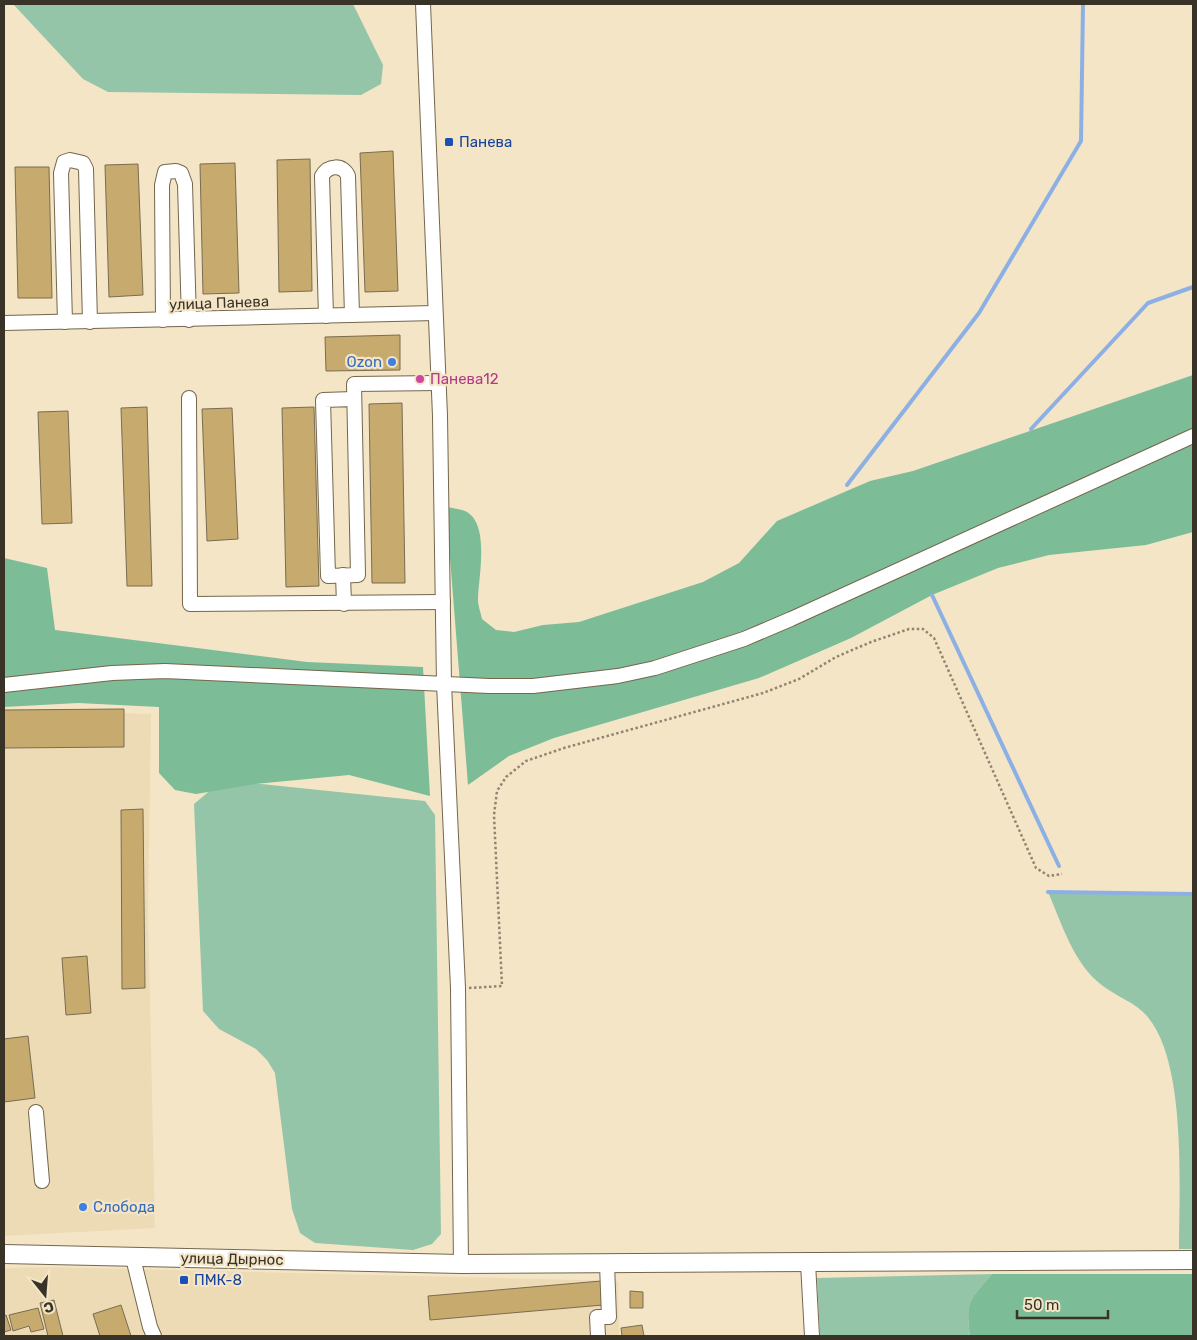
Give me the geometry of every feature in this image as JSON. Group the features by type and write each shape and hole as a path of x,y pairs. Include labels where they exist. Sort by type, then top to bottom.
{"main road":[{"name":"улица Дырнос","path":"4,1254 461,1264 1193,1260"}],"street":[{"path":"423,4 438,383 444,684 458,988 461,1264"},
{"path":"64,322 61,173 64,162 70,160 83,163 86,169 90,322"},
{"path":"326,316 322,176 325,171 331,168 346,170 348,176 352,315"},
{"path":"163,320 162,185 165,172 169,171 181,173 185,184 189,320"},
{"name":"улица Панева","path":"4,323 435,313"},
{"path":"354,399 323,400 328,576 358,575 354,384 438,383"},
{"path":"189,398 190,604 443,602"},
{"path":"4,685 112,672 165,671 444,684 533,686 579,682 655,668 698,655 791,619 1193,436"},
{"path":"343,576 344,604"},
{"path":"36,1112 42,1180"},
{"path":"133,1258 150,1327 154,1336"},
{"path":"808,1263 812,1336"},
{"path":"598,1336 597,1318 610,1317 606,1264"}],"path":[{"path":"458,988 502,986 494,815 497,791 506,777 526,761 564,748 763,693 799,679 836,657 870,642 909,629 923,628 934,638 1036,868 1050,876 1062,874"}],"shaded area":[{"path":"4,711 151,714 148,913 155,1228 4,1236"},
{"path":"48,1267 618,1281 619,1336 4,1336 4,1268"}],"green space":[{"path":"13,4 353,4 383,65 381,84 361,95 108,92 83,79"},
{"path":"1193,375 1193,532 1146,545 1049,555 998,568 932,595 851,638 759,678 554,738 509,756 468,785 446,507 465,511 473,517 478,527 481,539 481,565 478,605 482,619 496,630 514,632 543,625 579,622 703,582 739,563 777,521 870,481 913,471"},
{"path":"4,558 47,568 55,630 307,662 423,667 430,796 349,775 255,784 196,794 175,790 159,773 159,707 78,703 4,707"},
{"path":"233,781 425,801 435,815 441,1234 432,1244 413,1250 315,1243 300,1233 292,1209 275,1073 267,1060 256,1049 219,1029 203,1011 194,804 213,788"},
{"path":"1048,892 1193,894 1193,1249 1179,1249 1178,1127 1175,1094 1169,1063 1160,1037 1142,1011 1103,986 1084,967 1070,943"},
{"path":"992,1274 971,1302 968,1315 970,1336 820,1336 817,1278"},
{"path":"992,1274 1193,1274 1193,1336 970,1336 968,1315 971,1302"}],"building":[{"path":"393,151 398,291 365,292 360,153"},
{"path":"310,159 312,291 279,292 277,160"},
{"path":"235,163 239,293 203,294 200,164"},
{"path":"138,164 143,295 109,297 105,165"},
{"path":"15,167 49,167 52,298 18,298"},
{"path":"400,335 400,370 326,371 325,337"},
{"path":"402,403 405,583 372,583 369,404"},
{"path":"147,407 152,586 127,586 121,408"},
{"path":"314,407 319,586 286,587 282,408"},
{"path":"232,408 238,539 207,541 202,409"},
{"path":"68,411 72,523 42,524 38,412"},
{"path":"124,709 124,747 4,748 4,710"},
{"path":"143,809 145,988 122,989 121,810"},
{"path":"87,956 91,1013 66,1015 62,958"},
{"path":"28,1036 35,1098 4,1102 4,1039"},
{"path":"601,1281 603,1305 430,1320 428,1296"},
{"path":"630,1291 643,1292 643,1308 630,1308"},
{"path":"54,1300 63,1336 48,1336 40,1303"},
{"path":"121,1305 131,1336 100,1336 93,1314"},
{"path":"38,1308 44,1329 31,1332 29,1326 13,1331 9,1315"},
{"path":"6,1315 11,1330 4,1332 4,1316"},
{"path":"642,1325 644,1336 622,1336 621,1328"}],"waterway":[{"path":"847,485 979,313 1081,141 1083,4"},
{"path":"1031,429 1148,303 1193,287"},
{"path":"932,595 1059,866"},
{"path":"1048,892 1193,894"}],"place":[{"name":"Панева","path":"449,142"},
{"name":"Ozon","path":"392,362"},
{"name":"Панева12","path":"420,379"},
{"name":"Слобода","path":"83,1207"},
{"name":"ПМК-8","path":"184,1280"}]}
